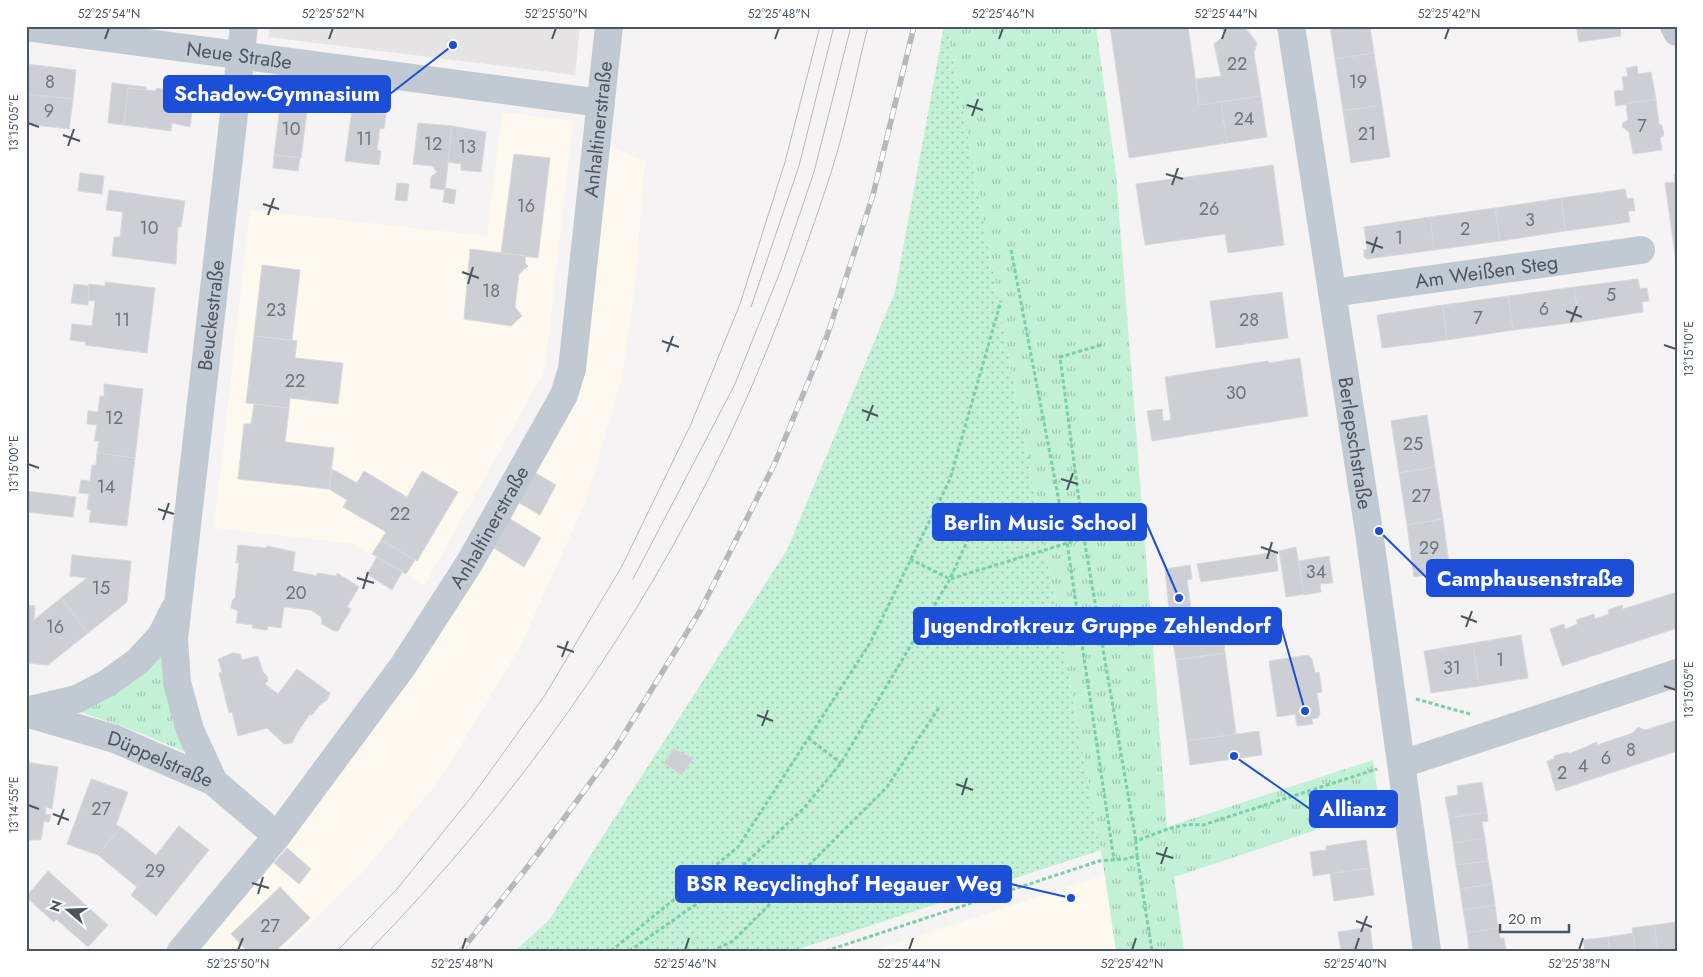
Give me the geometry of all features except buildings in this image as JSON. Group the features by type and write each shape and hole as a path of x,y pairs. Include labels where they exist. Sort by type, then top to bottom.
{"street":[{"name":"Beuckestraße","path":"214,782 190,730 177,683 174,639 244,26"},
{"name":"Anhaltinerstraße","path":"181,951 277,836 403,666 448,599 564,395 572,368 609,26"},
{"name":"Berlepschstraße","path":"1291,26 1369,532 1391,766 1427,951"},
{"path":"1674,26 1677,32"},
{"name":"Neue Straße","path":"26,27 601,103"},
{"name":"Am Weißen Steg","path":"1332,293 1641,250"},
{"name":"Beuckestraße","path":"26,712 77,699 130,666 161,636 177,604"},
{"path":"1391,766 1677,673"},
{"name":"Düppelstraße","path":"26,712 115,739 214,782 277,836"}],"path":[{"path":"1011,250 1067,543 1114,860"},
{"path":"611,951 738,846 870,643 950,478 1001,302"},
{"path":"1100,345 1060,357 1084,538 1136,841 1152,951"},
{"path":"629,951 718,889 804,808 841,763 950,580 969,537"},
{"path":"910,559 950,580 1084,538"},
{"path":"1410,697 1472,715"},
{"path":"712,951 733,941 887,787 940,706"},
{"path":"808,738 841,763"},
{"path":"1136,841 1187,823 1203,825 1391,766"},
{"path":"826,951 1098,861 1138,856"}],"shaded area":[{"path":"270,26 580,26 575,75 268,37"},
{"path":"502,112 573,121 547,350 543,374 424,586 355,544 214,528 250,210 487,236"},
{"path":"608,145 645,161 635,286 622,377 586,501 520,647 441,778 363,872 282,951 197,951 556,432"},
{"path":"1105,875 1116,951 872,951 914,937"}],"green space":[{"path":"944,26 947,26 1101,850 793,951 515,951 549,920 787,550 895,292"},
{"path":"947,26 1096,26 1116,174 1167,827 1373,760 1382,822 1368,813 1174,877 1184,951 1116,951 1101,850"},
{"path":"160,652 186,752 132,730 80,712"}],"tram line":[{"path":"337,951 397,889 473,795 545,695 622,566 691,424 740,304 785,162 820,26"},
{"path":"751,307 799,166 834,26"},
{"path":"633,579 734,386 780,272 814,172 851,26"},
{"path":"369,951 474,835 523,774 613,646 654,579 692,511 742,409 794,280 834,163 868,26"}],"railway":[{"path":"461,951 540,851 615,749 700,611 775,463 827,336 873,195 914,26"}],"place":[{"name":"Schadow-Gymnasium","path":"453,45"},
{"name":"Camphausenstraße","path":"1379,531"},
{"name":"Berlin Music School","path":"1179,598"},
{"name":"Jugendrotkreuz Gruppe Zehlendorf","path":"1305,711"},
{"name":"Allianz","path":"1234,756"},
{"name":"BSR Recyclinghof Hegauer Weg","path":"1071,898"}]}
